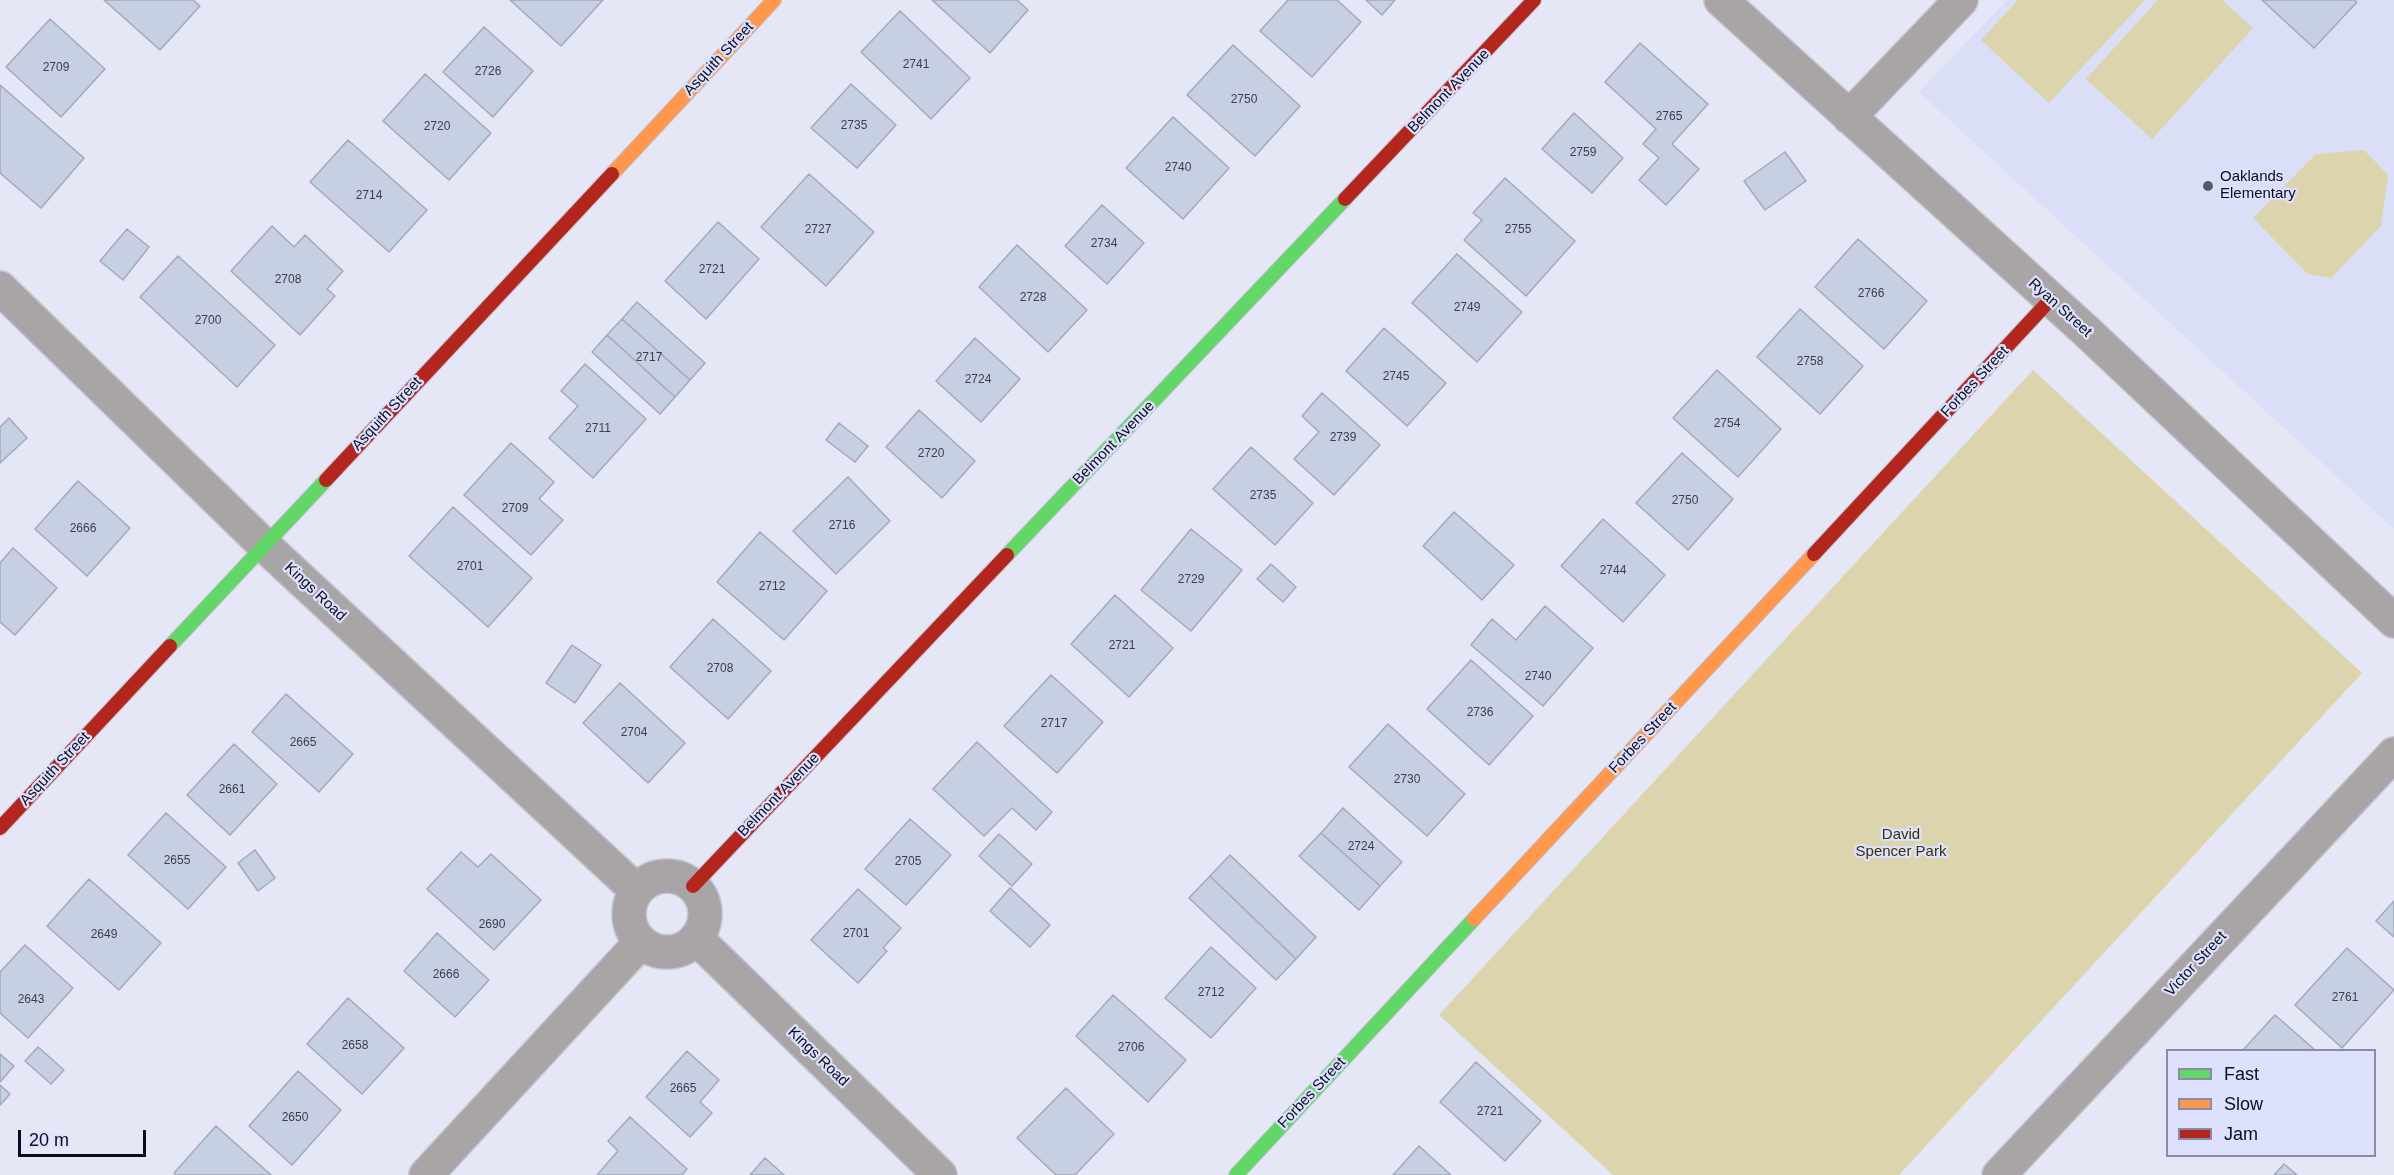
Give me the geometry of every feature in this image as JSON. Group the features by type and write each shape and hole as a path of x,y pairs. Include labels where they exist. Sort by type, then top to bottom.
{"street":[{"name":"Asquith Street","path":"0,828 774,0"},
{"name":"Belmont Avenue","path":"693,886 1534,0"},
{"name":"Ryan Street","path":"1721,0 2050,300 2394,621"},
{"path":"1849,117 1961,0"},
{"name":"Kings Road","path":"0,288 265,546 636,890"},
{"name":"Forbes Street","path":"1236,1175 2050,300"},
{"name":"Victor Street","path":"1999,1175 2394,754"},
{"path":"664,875 680,878 693,886 702,897 705,912 703,926 696,938 684,948 669,952 654,950 641,942 633,930 629,917 630,903 636,890 649,880 664,875"},
{"name":"Kings Road","path":"696,938 940,1175"},
{"path":"426,1175 641,942"}],"shaded area":[{"name":"Oaklands Elementary","path":"2007,0 2394,0 2394,529 1919,92"}],"green space":[{"path":"2018,0 2145,0 2049,103 1981,40"},
{"path":"2158,0 2222,0 2253,28 2152,139 2086,79"},
{"path":"2364,150 2388,175 2381,226 2331,278 2308,274 2253,218 2316,154"},
{"name":"David Spencer Park","path":"2033,370 2362,673 1899,1175 1613,1175 1439,1015"}],"building":[{"path":"104,0 193,0 200,6 160,50"},
{"path":"510,0 603,0 561,46"},
{"path":"932,0 1017,0 1028,10 990,53"},
{"path":"1288,0 1337,0 1361,22 1312,77 1260,31"},
{"path":"1366,0 1395,0 1382,15"},
{"path":"2262,0 2354,0 2357,2 2314,48"},
{"path":"900,11 970,78 931,119 861,52"},
{"path":"50,19 105,69 61,117 6,67"},
{"path":"484,27 533,71 493,117 443,72"},
{"path":"1640,43 1708,104 1672,144 1699,169 1666,205 1639,180 1659,158 1643,144 1656,129 1605,82"},
{"path":"1233,45 1300,106 1255,156 1187,95"},
{"path":"425,74 491,133 449,180 383,121"},
{"path":"851,84 896,125 857,168 811,128"},
{"path":"0,85 84,158 41,208 0,173"},
{"path":"1574,113 1623,158 1592,193 1542,149"},
{"path":"1173,117 1229,168 1183,219 1126,168"},
{"path":"348,140 427,210 389,252 310,182"},
{"path":"1785,152 1806,181 1765,210 1744,181"},
{"path":"809,174 874,232 826,286 761,227"},
{"path":"1505,178 1575,241 1526,296 1464,240 1482,220 1473,213"},
{"path":"1102,205 1144,243 1107,284 1065,246"},
{"path":"718,222 759,259 706,319 665,281"},
{"path":"272,226 294,247 305,235 343,271 327,289 335,296 300,335 231,271"},
{"path":"127,229 149,247 123,280 100,261"},
{"path":"1858,239 1927,301 1884,349 1815,287"},
{"path":"1017,245 1087,310 1048,352 979,287"},
{"path":"1457,254 1522,312 1477,362 1412,303"},
{"path":"178,256 275,345 237,387 140,297"},
{"path":"637,302 705,363 690,380 622,319"},
{"path":"1800,309 1863,366 1820,414 1757,357"},
{"path":"622,319 690,380 675,397 607,335"},
{"path":"1384,328 1446,383 1407,426 1346,371"},
{"path":"607,335 675,397 660,414 592,352"},
{"path":"975,338 1020,379 981,422 936,381"},
{"path":"585,364 646,419 593,478 549,438 578,406 561,391"},
{"path":"1717,370 1781,429 1738,477 1673,418"},
{"path":"1322,393 1380,445 1334,495 1294,459 1319,432 1302,416"},
{"path":"919,410 975,461 942,498 886,447"},
{"path":"9,418 27,438 0,463 0,427"},
{"path":"839,423 868,446 855,462 826,440"},
{"path":"511,443 554,482 539,499 563,520 531,555 464,495"},
{"path":"1251,447 1313,503 1275,545 1213,489"},
{"path":"1682,453 1733,499 1688,550 1636,503"},
{"path":"848,477 890,521 836,574 793,531"},
{"path":"78,481 130,528 87,576 35,529"},
{"path":"453,507 532,578 488,627 409,556"},
{"path":"1454,512 1514,565 1482,600 1423,546"},
{"path":"1603,519 1665,575 1623,622 1561,566"},
{"path":"1191,529 1242,570 1191,631 1141,590"},
{"path":"760,532 827,591 784,640 717,582"},
{"path":"13,548 57,588 15,635 0,622 0,563"},
{"path":"1271,564 1296,587 1283,602 1257,579"},
{"path":"1115,595 1173,648 1129,697 1071,644"},
{"path":"1545,606 1593,648 1543,706 1471,645 1492,619 1516,640"},
{"path":"713,619 771,671 728,719 670,667"},
{"path":"572,645 601,665 575,703 546,683"},
{"path":"1471,660 1533,716 1489,765 1427,709"},
{"path":"1051,675 1103,722 1057,773 1004,726"},
{"path":"620,683 685,743 648,783 583,723"},
{"path":"286,694 353,754 319,792 252,732"},
{"path":"1388,724 1465,794 1427,836 1349,767"},
{"path":"977,742 1052,812 1036,830 1012,808 984,836 933,789"},
{"path":"234,744 277,784 230,835 187,795"},
{"path":"1343,808 1402,862 1380,886 1321,833"},
{"path":"166,813 226,867 188,909 128,855"},
{"path":"910,819 951,855 906,905 865,869"},
{"path":"1321,833 1380,886 1359,910 1299,856"},
{"path":"999,834 1032,864 1012,886 979,856"},
{"path":"255,850 275,878 258,891 238,863"},
{"path":"461,852 478,867 491,854 541,900 494,950 427,889"},
{"path":"1230,855 1316,937 1296,959 1210,876"},
{"path":"1210,876 1296,959 1276,980 1189,898"},
{"path":"89,879 161,943 119,990 47,926"},
{"path":"1010,888 1050,925 1030,947 990,911"},
{"path":"858,889 901,928 883,948 887,951 858,983 811,940"},
{"path":"2394,901 2394,937 2376,921"},
{"path":"437,933 489,980 455,1017 404,971"},
{"path":"25,945 73,988 28,1038 0,1013 0,972"},
{"path":"1211,947 1256,988 1211,1038 1165,998"},
{"path":"2347,948 2394,990 2342,1048 2295,1005"},
{"path":"1113,995 1186,1060 1148,1102 1076,1036"},
{"path":"348,998 404,1048 362,1094 307,1044"},
{"path":"2275,1015 2314,1049 2244,1049"},
{"path":"38,1047 64,1070 51,1084 25,1061"},
{"path":"687,1051 719,1080 700,1102 712,1113 690,1137 646,1097"},
{"path":"0,1054 14,1066 0,1082"},
{"path":"1476,1062 1541,1121 1505,1161 1440,1102"},
{"path":"298,1071 341,1110 292,1165 249,1126"},
{"path":"0,1085 10,1094 0,1105"},
{"path":"1066,1088 1114,1134 1075,1175 1056,1175 1017,1138"},
{"path":"630,1117 687,1169 682,1175 597,1175 618,1151 608,1141"},
{"path":"216,1126 271,1175 176,1175 174,1173"},
{"path":"1419,1146 1451,1175 1393,1175"},
{"path":"765,1158 784,1175 750,1175"},
{"path":"2284,1164 2297,1175 2274,1175"}],"traffic: fast":[{"path":"1007,555 1345,199"},
{"path":"170,646 326,480"},
{"path":"1236,1175 1474,919"}],"traffic: slow":[{"path":"612,174 774,0"},
{"path":"1474,919 1814,554"}],"traffic: jam":[{"path":"1345,199 1534,0"},
{"path":"326,480 612,174"},
{"path":"1814,554 2050,300"},
{"path":"693,886 1007,555"},
{"path":"0,828 170,646"}],"place":[{"name":"Oaklands Elementary","path":"2208,186"}]}
